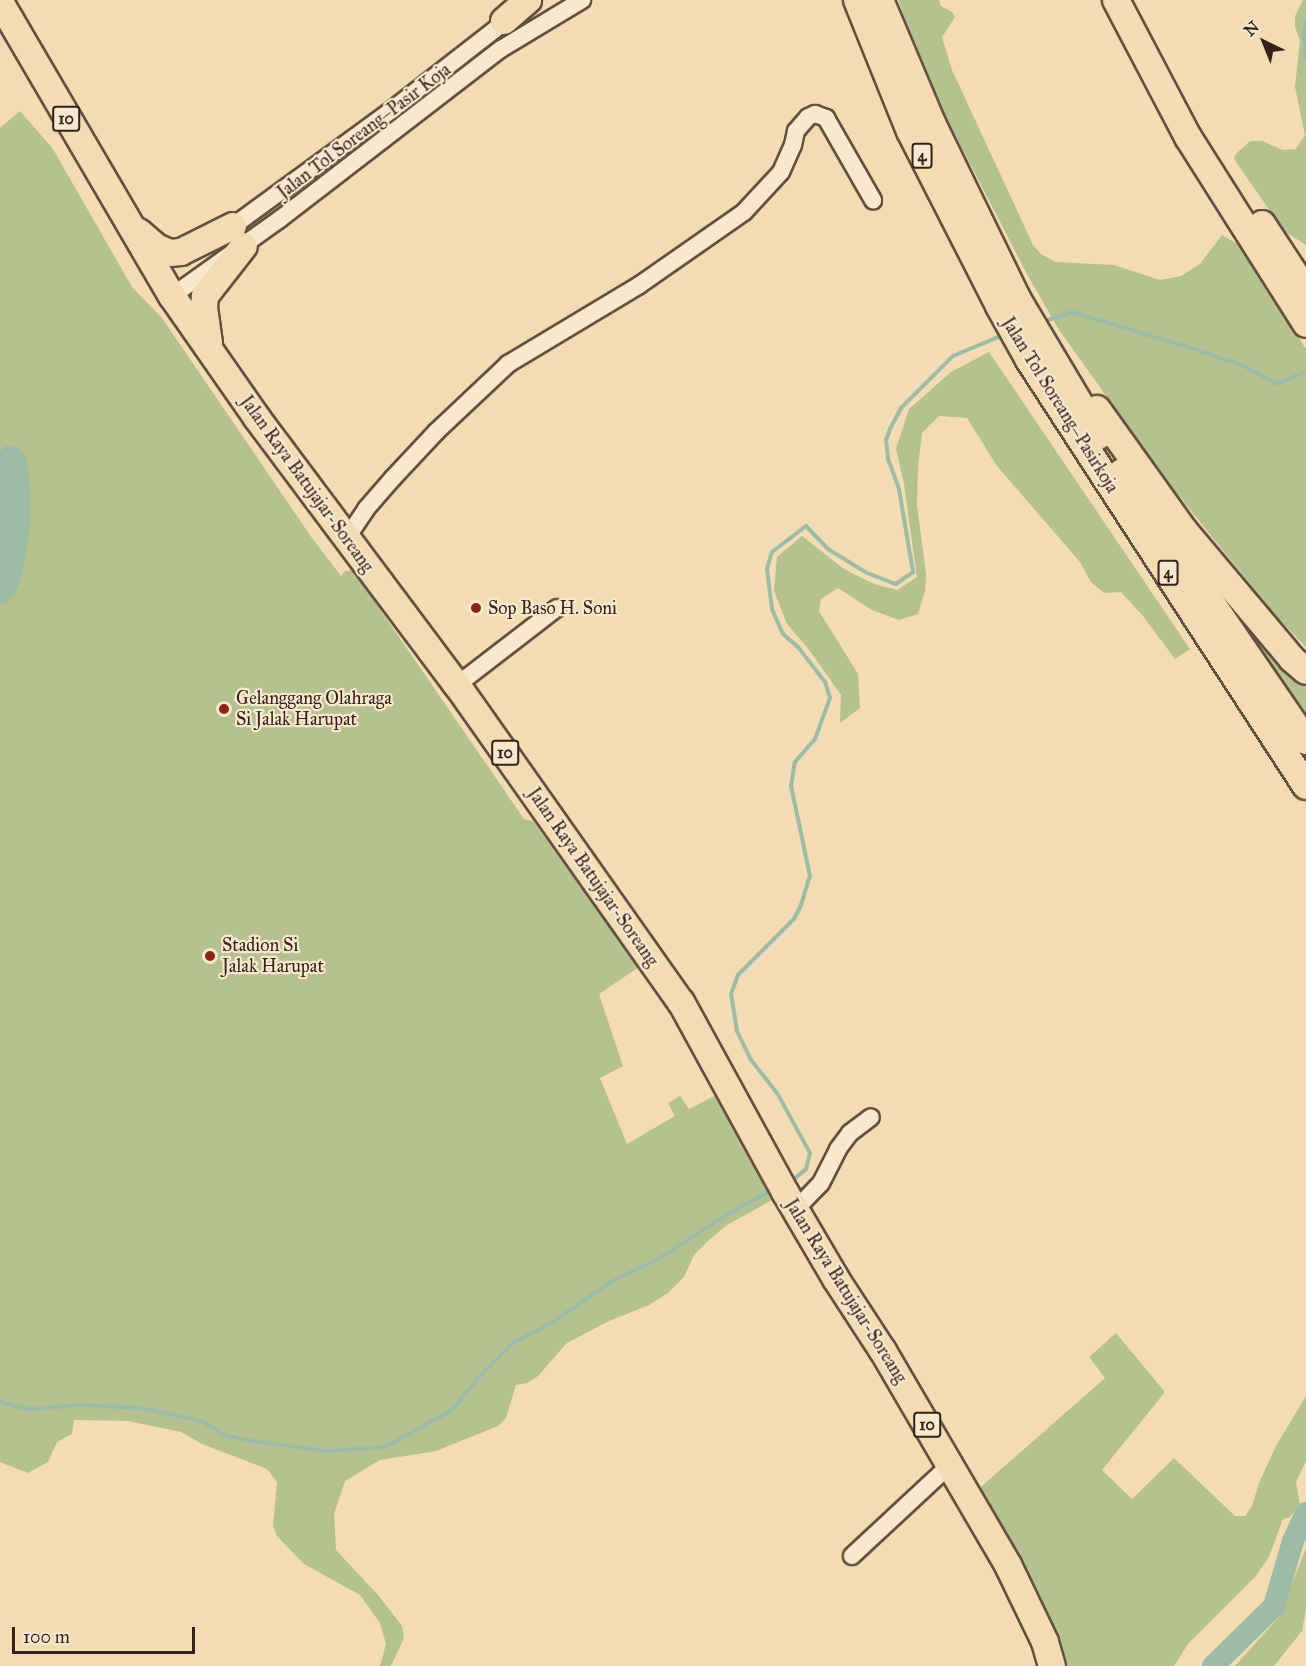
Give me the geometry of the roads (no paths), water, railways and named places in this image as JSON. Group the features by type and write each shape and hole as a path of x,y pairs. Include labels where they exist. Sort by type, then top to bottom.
{"highway":[{"path":"504,21 528,0"},
{"name":"Jalan Tol Soreang–Pasirkoja","path":"857,0 910,131 1012,304"},
{"name":"Jalan Tol Soreang–Pasirkoja","path":"880,0 1012,304"},
{"path":"1108,0 1145,56 1188,137 1306,324"},
{"path":"1128,3 1145,56"},
{"path":"1128,3 1200,131 1306,291"},
{"name":"Jalan Raya Batujajar-Soreang","path":"4,8 166,286 346,539 456,685 681,1002 785,1192 883,1351 1008,1565 1045,1642 1052,1666"},
{"path":"128,221 156,247 170,253 239,236"},
{"path":"210,350 204,307 205,296 239,236"},
{"path":"1012,304 1043,353 1183,529 1292,659 1306,671"},
{"name":"Jalan Tol Soreang–Pasirkoja","path":"1043,353 1306,741"},
{"name":"Jalan Tol Soreang–Pasirkoja","path":"1043,353 1306,786"}],"street":[{"name":"Jalan Tol Soreang–Pasir Koja","path":"166,286 239,236 388,112 504,21 539,0"},
{"name":"Jalan Tol Soreang–Pasir Koja","path":"166,286 395,134 501,49 582,0"},
{"path":"346,539 366,510 415,454 508,364 638,286 744,212 781,172 793,145 796,131 808,117 815,114 826,118 873,200"},
{"path":"456,685 556,608"},
{"path":"785,1192 821,1183 838,1149 850,1133 871,1117"},
{"path":"852,1556 949,1466"}],"waterway":[{"path":"1306,22 1304,35 1306,59"},
{"path":"1042,322 1072,312 1244,366 1277,384 1306,371"},
{"path":"789,1183 806,1169 810,1153 777,1093 751,1060 737,1031 731,994 738,975 794,919 801,905 810,876 791,786 795,762 815,739 830,698 825,682 798,647 783,634 772,609 767,569 772,552 806,526 828,549 867,573 896,584 913,572 899,489 888,458 886,440 890,429 901,408 953,356 1003,335"},
{"path":"0,1402 29,1409 82,1405 141,1408 202,1421 224,1435 327,1451 385,1447 452,1410 480,1376 513,1343 553,1322 611,1282 662,1257 726,1215 774,1189"},
{"path":"1213,1666 1274,1606 1293,1541 1306,1513"}],"place":[{"name":"Sop Baso H. Soni","path":"476,608"},
{"name":"Gelanggang Olahraga Si Jalak Harupat","path":"224,709"},
{"name":"Stadion Si Jalak Harupat","path":"210,956"}]}
